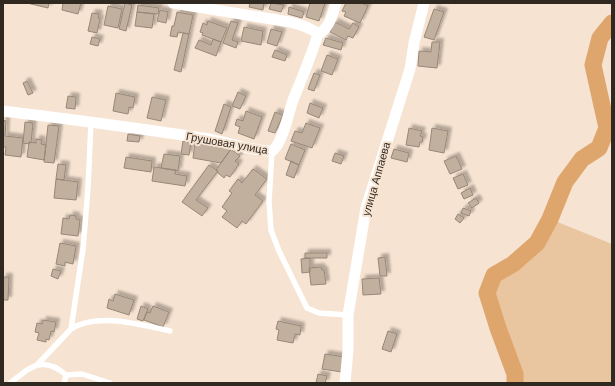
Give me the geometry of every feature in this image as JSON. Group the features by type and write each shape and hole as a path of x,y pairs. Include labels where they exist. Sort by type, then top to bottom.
{"street":[{"path":"173,3 290,22 307,27 314,30 318,34 326,29 336,3"},
{"name":"улица Аппаева","path":"344,383 348,350 348,315 366,208 410,69 414,43 424,3"},
{"name":"Грушовая улица","path":"3,111 206,138 259,150 272,151 277,146 311,58 318,34"}],"lane":[{"path":"71,329 83,249 91,122"},
{"path":"272,151 269,218 271,230 278,250 307,308 319,312 348,315"},
{"path":"37,365 71,329 84,323 110,321 170,331"},
{"path":"10,383 26,370 43,364 57,368 66,375 82,374 110,383"},
{"path":"64,383 66,375"}],"shaded area":[{"path":"550,219 612,244 612,383 515,383 515,374 487,293 494,275 513,264 537,243"}],"building":[{"path":"27,3 49,3 48,8"},
{"path":"63,3 81,3 78,14 62,10"},
{"path":"125,3 132,5 126,31 119,29"},
{"path":"250,3 264,3 263,10 249,7"},
{"path":"271,3 284,5 281,12 269,9"},
{"path":"310,3 325,3 319,21 306,17"},
{"path":"346,3 362,3 368,6 360,23 344,16 346,12 342,11"},
{"path":"138,5 159,8 158,14 137,12"},
{"path":"108,6 122,9 118,28 104,25"},
{"path":"289,7 304,12 302,18 288,14"},
{"path":"434,9 444,12 434,40 424,37"},
{"path":"160,10 168,12 166,23 157,21"},
{"path":"137,12 154,14 152,28 135,26"},
{"path":"177,12 193,15 189,34 178,32 177,37 170,36"},
{"path":"92,13 99,14 98,18 100,19 97,33 88,31"},
{"path":"208,21 227,28 221,42 202,35 203,33 200,32 203,23 207,25"},
{"path":"231,21 238,23 232,40 238,42 236,48 223,43"},
{"path":"335,22 349,29 353,23 359,27 353,38 348,36 346,40 330,32"},
{"path":"244,27 263,31 261,45 241,41"},
{"path":"271,29 282,32 277,46 267,43"},
{"path":"183,33 189,34 181,72 174,70"},
{"path":"92,37 100,39 98,46 90,44"},
{"path":"326,38 343,43 341,50 323,45"},
{"path":"213,39 221,42 216,56 195,48 199,40 211,45"},
{"path":"432,42 440,42 437,68 418,66 419,51 431,52"},
{"path":"275,50 287,55 285,61 272,57"},
{"path":"327,55 338,59 332,75 321,71"},
{"path":"314,73 320,75 314,91 308,89"},
{"path":"27,81 33,93 28,95 23,83"},
{"path":"238,92 246,96 240,109 232,106"},
{"path":"116,93 135,97 133,108 129,107 128,114 113,111"},
{"path":"68,96 76,97 75,109 66,108"},
{"path":"152,97 166,100 161,121 147,118"},
{"path":"310,103 323,108 319,118 307,113"},
{"path":"224,104 231,107 222,134 215,131"},
{"path":"246,111 262,117 254,139 238,133 240,127 235,125 237,119 243,121"},
{"path":"275,112 283,115 275,133 268,131"},
{"path":"3,120 6,121 5,136 23,138 21,157 5,155 6,147 3,147"},
{"path":"25,122 33,123 31,143 29,142 29,144 23,143"},
{"path":"306,123 320,128 312,148 291,141 295,131 302,133"},
{"path":"48,125 59,126 54,163 44,162"},
{"path":"409,128 422,131 420,136 423,137 419,147 406,145"},
{"path":"432,128 448,131 444,153 429,150"},
{"path":"128,134 140,136 139,142 127,141"},
{"path":"36,139 42,140 41,144 46,145 44,160 27,157 29,142 36,143"},
{"path":"183,141 191,142 189,155 181,154"},
{"path":"195,143 231,149 221,163 193,158"},
{"path":"291,144 305,150 299,165 285,159"},
{"path":"231,149 240,156 235,161 239,164 230,177 226,175 224,178 216,170"},
{"path":"394,149 409,153 407,162 391,158"},
{"path":"335,153 344,156 341,164 332,161"},
{"path":"164,154 180,156 178,171 161,168"},
{"path":"456,156 462,169 450,174 444,161"},
{"path":"126,157 152,161 151,172 124,168"},
{"path":"291,161 299,165 294,178 286,175"},
{"path":"58,164 66,165 64,180 56,179"},
{"path":"209,165 218,171 196,200 208,208 202,216 182,202"},
{"path":"154,167 176,170 175,174 187,176 185,186 152,181"},
{"path":"253,169 267,179 255,195 263,201 246,224 242,221 237,228 222,217 227,211 222,207 232,193 229,191 238,179 242,183"},
{"path":"463,174 468,185 458,189 453,178"},
{"path":"56,179 78,182 76,200 54,198"},
{"path":"470,188 473,195 464,199 461,193"},
{"path":"476,198 479,203 472,208 468,203"},
{"path":"463,208 471,211 469,216 461,213"},
{"path":"458,214 464,218 460,223 455,219"},
{"path":"70,215 76,216 76,219 80,220 78,236 61,234 63,218 69,219"},
{"path":"60,243 76,246 73,264 65,262 65,266 56,264"},
{"path":"305,253 327,253 327,258 305,258"},
{"path":"385,257 387,276 380,276 378,258"},
{"path":"310,258 310,272 302,273 301,259"},
{"path":"321,267 322,270 324,270 326,284 311,285 309,268"},
{"path":"53,269 61,271 58,279 51,276"},
{"path":"3,277 9,277 8,300 3,300"},
{"path":"379,278 381,294 363,295 362,279"},
{"path":"115,294 134,300 129,315 107,308 109,299 113,301"},
{"path":"141,306 148,309 143,321 137,319"},
{"path":"153,306 169,312 163,327 144,320 147,312 150,313"},
{"path":"43,320 56,322 54,332 51,331 49,340 46,339 46,342 37,340 39,333 35,332 37,323 42,324"},
{"path":"278,321 301,326 300,335 295,334 293,343 277,340 279,330 276,329"},
{"path":"388,331 397,334 391,352 382,349"},
{"path":"325,354 345,357 342,372 322,369"},
{"path":"318,374 327,376 325,383 316,383"}],"waterway":[{"path":"515,383 515,374 487,293 494,275 513,264 537,243 550,219 565,182 582,159 599,148 607,128 593,65 600,38 612,23"}]}
